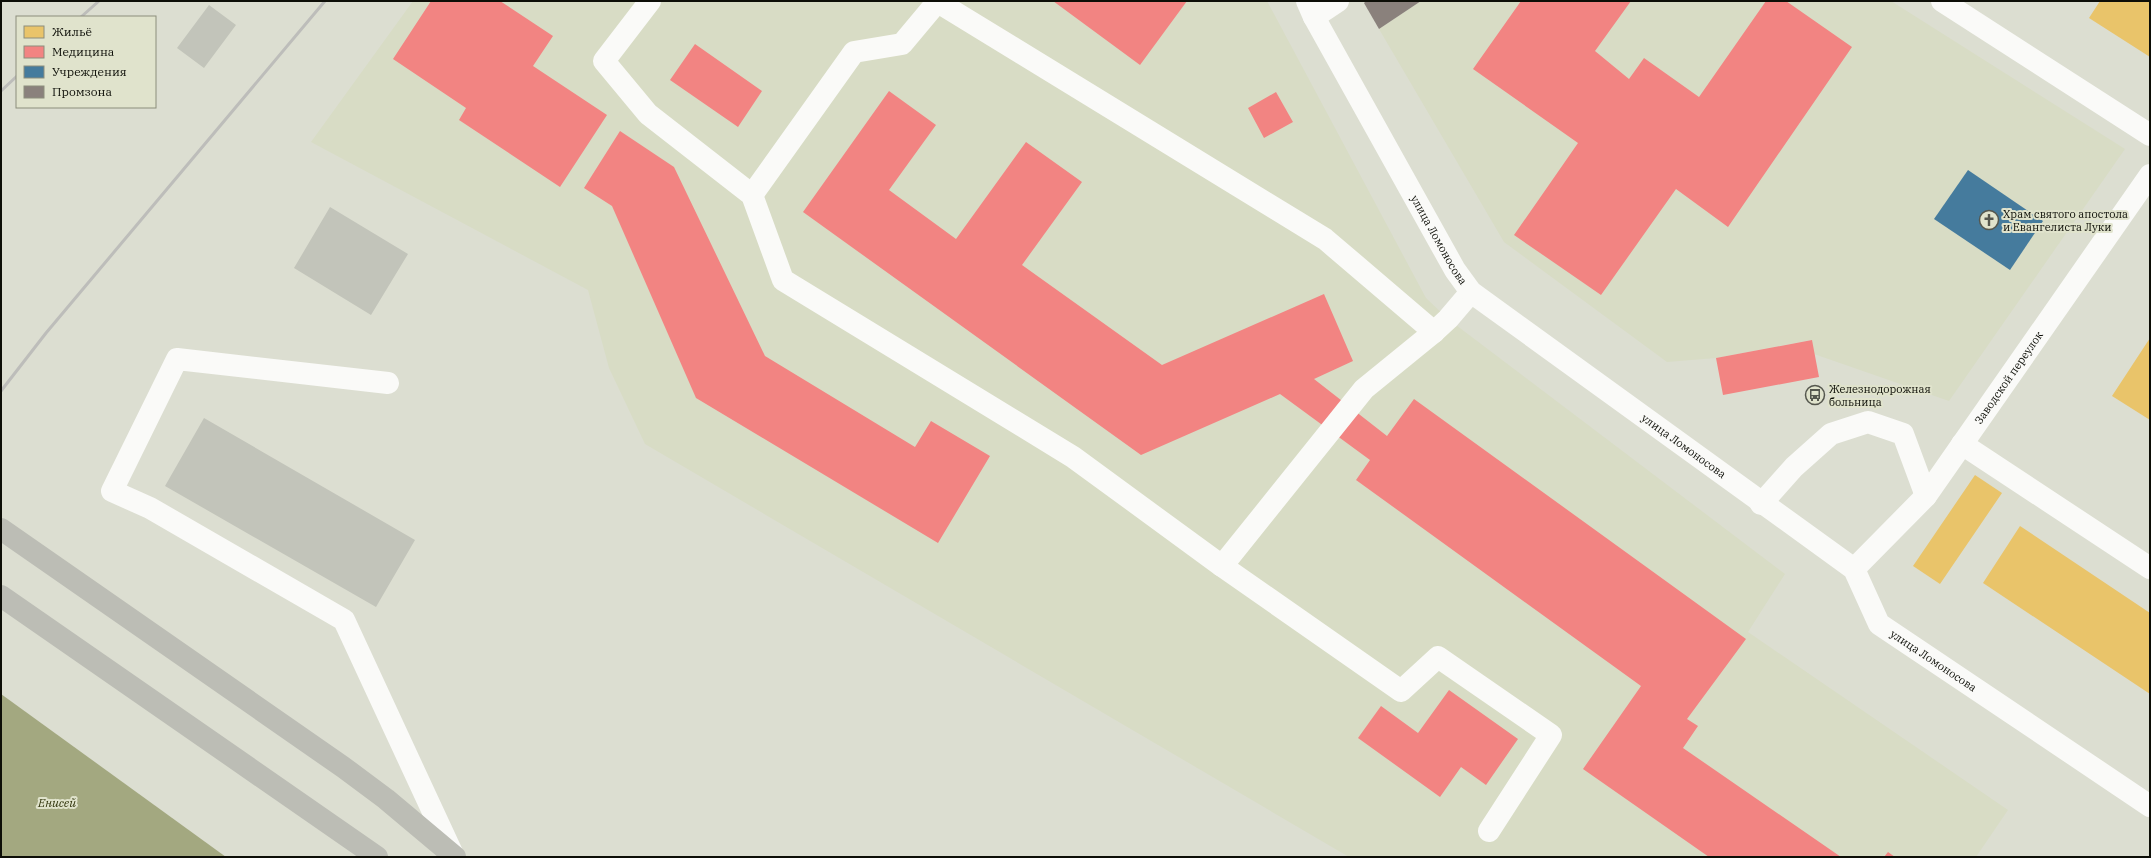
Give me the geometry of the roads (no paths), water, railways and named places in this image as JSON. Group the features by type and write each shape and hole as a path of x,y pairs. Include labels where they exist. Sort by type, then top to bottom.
{"main road":[{"path":"1,529 343,767 386,799 454,856"},
{"path":"1,596 377,857"}],"street":[{"path":"650,1 604,61 648,114 752,195 783,280 1073,457 1222,566 1401,691 1438,658 1551,735 1489,831"},
{"path":"1311,9 1338,1"},
{"path":"1942,1 2150,135"},
{"path":"752,195 854,52 902,44 938,2 1325,239 1434,332"},
{"name":"улица Ломоносова","path":"1311,9 1455,270 1471,292 1761,504 1854,569 1879,624 2150,806"},
{"name":"Заводской переулок","path":"1854,569 1926,496 1962,444 2144,198 2150,174"},
{"path":"1222,566 1364,389 1434,332 1448,319 1471,292"},
{"path":"388,383 177,360 112,491 150,508 344,620 454,856"},
{"path":"1761,504 1794,467 1831,434 1868,422 1904,434 1926,496"},
{"path":"1962,444 2150,568"}],"water":[{"name":"Енисей","path":"1,694 226,857 1,857"}],"railway":[{"path":"82,16 99,1"},
{"path":"1,391 46,333 325,1"},
{"path":"1,91 16,77"}],"place":[{"name":"Храм святого апостола и Евангелиста Луки","path":"1989,220"},
{"name":"Железнодорожная больница","path":"1815,395"}]}
